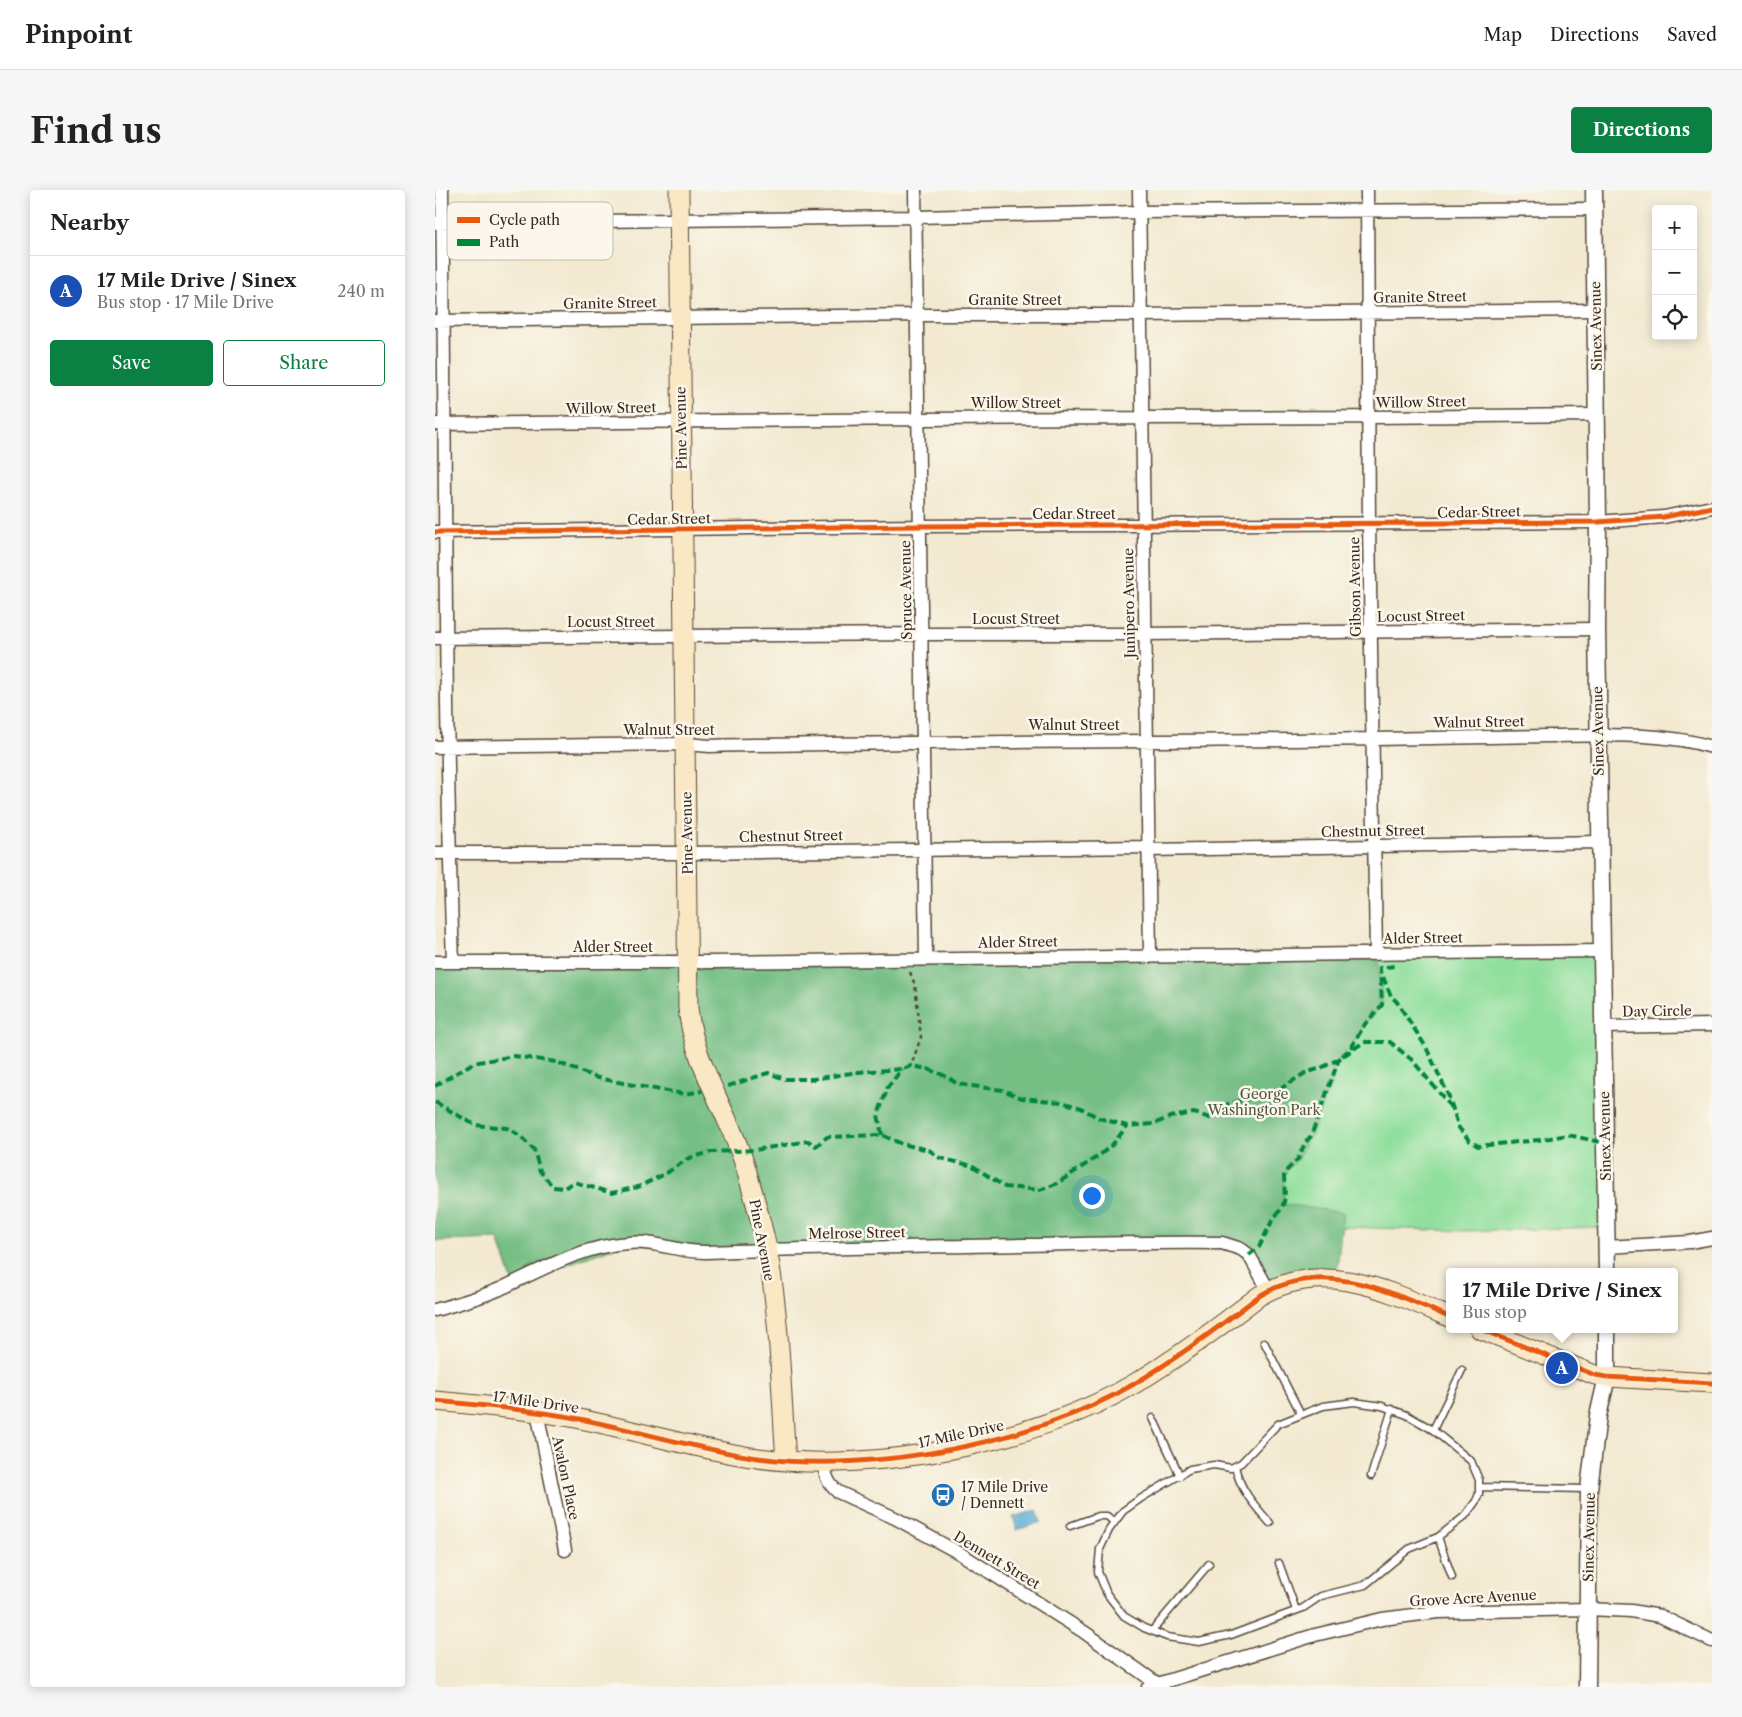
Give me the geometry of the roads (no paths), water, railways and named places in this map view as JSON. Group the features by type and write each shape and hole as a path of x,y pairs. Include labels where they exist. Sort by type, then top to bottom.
{"main road":[{"name":"Pine Avenue","path":"679,190 688,1008 693,1038 746,1169 767,1250 774,1299 786,1461"},
{"name":"17 Mile Drive","path":"435,1401 537,1412 586,1420 727,1453 786,1461 891,1458 947,1450 1009,1435 1080,1411 1133,1385 1163,1367 1269,1291 1286,1285 1336,1278 1355,1281 1383,1289 1446,1315"},
{"path":"1490,1333 1582,1370 1607,1377 1712,1383"}],"street":[{"path":"442,190 439,223 441,747 450,853 453,962"},
{"name":"Spruce Avenue","path":"915,190 926,958"},
{"name":"Junipero Avenue","path":"1139,190 1150,956"},
{"name":"Gibson Avenue","path":"1367,190 1369,524 1376,953"},
{"name":"Sinex Avenue","path":"1594,190 1598,522 1597,629 1607,1268"},
{"path":"613,221 1139,212 1367,212 1594,209"},
{"name":"Granite Street","path":"440,321 681,317 1595,310"},
{"name":"Willow Street","path":"440,424 1142,417 1597,415"},
{"name":"Cedar Street","path":"440,532 920,526 1598,522 1664,517 1712,507"},
{"name":"Locust Street","path":"441,638 1597,629"},
{"name":"Walnut Street","path":"441,747 685,744 710,746 923,741 1373,739 1599,735 1668,738 1712,747"},
{"name":"Chestnut Street","path":"435,853 687,852 923,848 1148,849 1600,842"},
{"name":"Alder Street","path":"435,962 688,962 1601,950"},
{"name":"Day Circle","path":"1603,1027 1712,1025"},
{"path":"1607,1247 1690,1242 1712,1238"},
{"name":"Melrose Street","path":"435,1310 499,1290 549,1266 587,1251 627,1243 650,1243 687,1252 1222,1243 1241,1249 1249,1255 1269,1291"},
{"name":"Sinex Avenue","path":"1587,1687 1589,1489 1599,1416 1607,1377 1607,1333"},
{"name":"Avalon Place","path":"537,1412 565,1550"},
{"name":"Dennett Street","path":"824,1461 826,1476 830,1485 838,1492 895,1518 961,1554 1076,1627 1156,1686"},
{"name":"Grove Acre Avenue","path":"1156,1686 1315,1635 1382,1619 1438,1612 1631,1610 1660,1616 1712,1642"}],"lane":[{"path":"1264,1342 1301,1414"},
{"path":"1433,1430 1461,1370"},
{"path":"1354,1402 1383,1406 1407,1415 1433,1430 1471,1461 1477,1473 1479,1494 1465,1516 1438,1537 1409,1549 1365,1585 1321,1596 1303,1608 1231,1635 1199,1642 1167,1637 1124,1616 1107,1594 1098,1572 1100,1549 1109,1530 1123,1511 1191,1469 1214,1465 1231,1468 1241,1463 1278,1424 1301,1414 1323,1406 1354,1402"},
{"path":"1371,1476 1392,1409"},
{"path":"1153,1418 1180,1476"},
{"path":"1235,1466 1241,1486 1249,1500 1270,1523"},
{"path":"1479,1487 1589,1489"},
{"path":"1070,1526 1098,1516 1107,1516 1114,1522"},
{"path":"1438,1537 1452,1577"},
{"path":"1279,1562 1296,1610"},
{"path":"1152,1631 1209,1564"}],"water":[{"path":"1037,1510 1041,1522 1017,1530 1013,1517"}],"place":[{"name":"17 Mile Drive / Sinex","path":"1562,1368"},
{"name":"17 Mile Drive / Dennett","path":"943,1495"}],"park label":[{"name":"George Washington Park","path":"1264,1102"}]}
